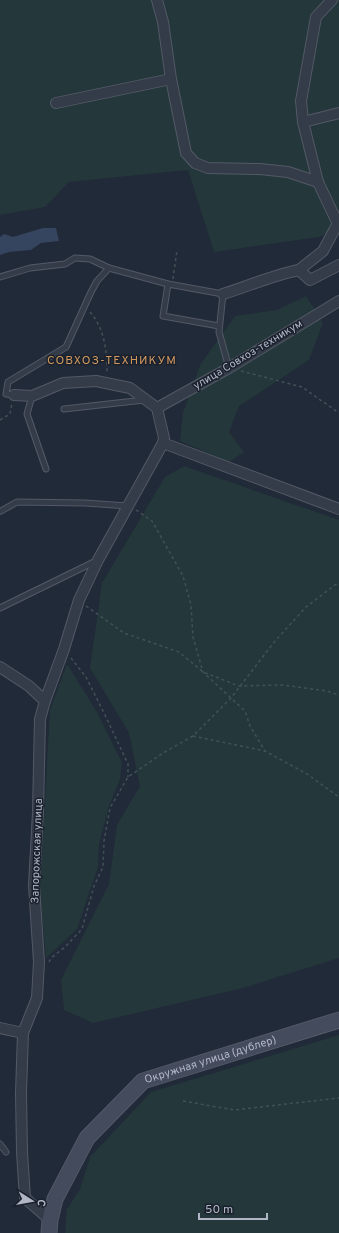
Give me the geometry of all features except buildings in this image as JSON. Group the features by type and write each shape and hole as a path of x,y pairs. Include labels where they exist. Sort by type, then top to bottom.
{"street":[{"path":"157,0 163,22 171,79 186,153 195,163 208,168 260,169 288,172 318,182"},
{"path":"223,294 247,287 276,274 299,270 323,251 338,222 318,182 304,122 301,101 316,17 332,0"},
{"path":"56,103 171,79"},
{"path":"304,122 339,113"},
{"path":"299,270 310,280 339,265"},
{"name":"улица Совхоз-техникум","path":"157,408 229,368 339,301"},
{"path":"14,395 32,396 63,383 96,381 130,388 157,408 164,438 163,443 339,509"},
{"name":"Запорожская улица","path":"23,1033 37,998 38,962 34,885 38,812 40,719 79,601 98,560 163,443"},
{"path":"0,667 29,686 45,701"},
{"name":"Окружная улица (дублер)","path":"49,1226 55,1199 87,1138 143,1081 339,1020"},
{"path":"0,1028 23,1033 21,1108 25,1198 49,1226"}],"lane":[{"path":"0,277 30,268 65,264 75,258 90,259 109,268 170,284 223,294 219,326 223,352 229,368"},
{"path":"14,395 6,394 8,382 66,347 97,281 109,268"},
{"path":"170,284 163,316 219,326"},
{"path":"32,396 27,414 46,469"},
{"path":"64,408 147,400"},
{"path":"0,511 17,502 85,503 129,506"},
{"path":"0,608 98,560"},
{"path":"0,1144 6,1152"}],"path":[{"path":"170,284 177,250"},
{"path":"85,306 95,317 102,332 107,361 105,382"},
{"path":"229,368 302,387 339,413"},
{"path":"0,420 10,414 14,395"},
{"path":"129,506 152,521 183,576 191,605 194,637 203,672"},
{"path":"48,964 51,958 65,947 82,930 94,886 103,867 104,841 110,808 128,777 162,753 193,736 231,698 275,641 306,607 339,582"},
{"path":"79,601 124,632 179,652 245,711 250,726 265,751"},
{"path":"64,649 86,677 105,715 128,764 128,777"},
{"path":"203,672 240,686 282,685 327,691 339,695"},
{"path":"193,736 265,751 307,774 339,797"},
{"path":"183,1101 234,1110 339,1098"}],"shaded area":[{"path":"0,0 339,0 339,227 319,237 214,252 188,170 69,182 45,207 0,215"},
{"path":"306,296 323,323 309,360 239,406 229,432 244,452 229,462 180,441 183,413 200,365 235,316 277,310"},
{"path":"184,466 339,520 339,958 243,988 93,1023 64,1010 61,980 109,884 117,825 140,786 129,733 90,668 102,583 165,477"},
{"path":"67,664 97,712 122,763 120,779 109,806 99,844 98,867 77,929 46,958 40,892 50,710"},
{"path":"339,1035 339,1233 65,1233 67,1209 80,1189 90,1157 151,1092"}],"water":[{"path":"43,228 56,228 59,241 41,243 31,250 9,252 0,255 0,237 4,234 13,237"}],"district":[{"name":"СОВХОЗ-ТЕХНИКУМ","path":"112,361"}]}
